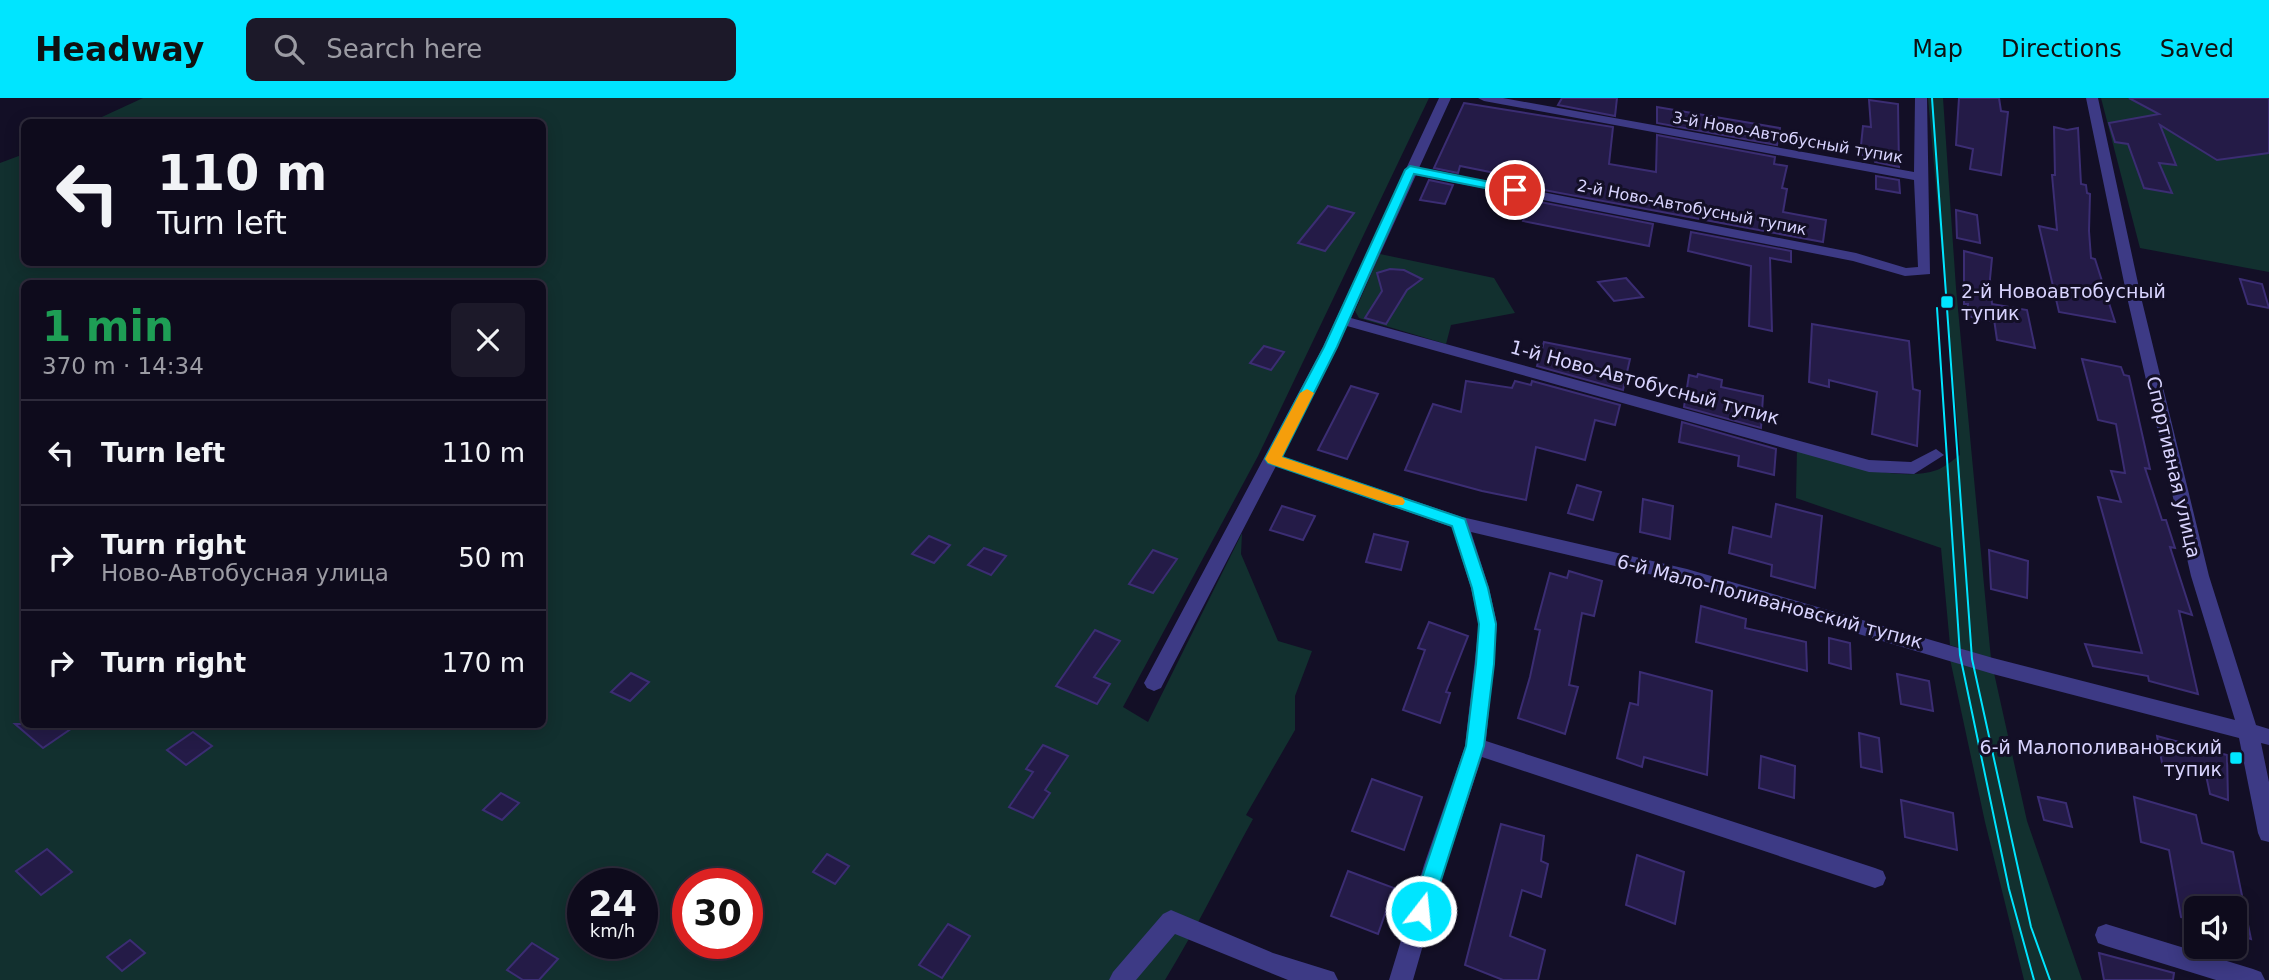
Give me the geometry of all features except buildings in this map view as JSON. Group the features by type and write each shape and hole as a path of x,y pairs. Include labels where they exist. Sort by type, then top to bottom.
{"street":[{"path":"1154,683 1273,459 1342,320 1445,98"},
{"name":"3-й Ново-Автобусный тупик","path":"1484,98 1920,177"},
{"name":"Спортивная улица","path":"2092,98 2134,297 2200,576 2248,731 2269,833"},
{"path":"1918,99 1920,177"},
{"name":"2-й Ново-Автобусный тупик","path":"1410,170 1856,257 1905,272 1926,271 1920,177"},
{"name":"1-й Ново-Автобусный тупик","path":"1342,320 1870,466 1914,468 1936,455"},
{"name":"6-й Мало-Поливановский тупик","path":"1273,459 1459,523 1687,576 1993,666 2269,737"},
{"path":"1401,980 1435,864 1475,746 1488,624 1480,588 1459,523"},
{"path":"1475,746 1875,878"},
{"path":"1121,980 1171,921 1271,964 1326,980"},
{"path":"2106,934 2253,980"}],"green space":[{"path":"143,98 1429,98 1258,456 1123,707 1148,722 1242,533 1241,554 1278,641 1312,651 1295,696 1295,730 1246,815 1253,819 1165,980 0,980 0,163 21,155 21,266 546,266 546,119 98,119"},
{"path":"1928,98 1943,98 1956,288 1991,659 1950,645 1941,548 1796,498 1797,448 1867,469 1903,474 1921,474 1937,470 1960,455"},
{"path":"2101,98 2269,98 2269,272 2140,248"},
{"path":"1380,254 1494,278 1515,313 1451,325 1446,344 1359,318 1355,311"},
{"path":"1950,659 1994,673 2027,821 2082,980 2024,980 1985,822"}],"tram line":[{"path":"1932,98 1972,659 2031,927 2050,980"},
{"path":"1937,308 1960,655 2009,889 2034,980"}],"slow traffic":[{"path":"1307,393 1273,459 1397,502"}],"place":[{"name":"2-й Новоавтобусный тупик","path":"1947,302"},
{"name":"6-й Малополивановский тупик","path":"2236,758"}],"route":[{"path":"1421,911 1475,746 1485,664 1488,624 1480,588 1459,523 1273,459 1330,347 1410,170 1515,190"}]}
